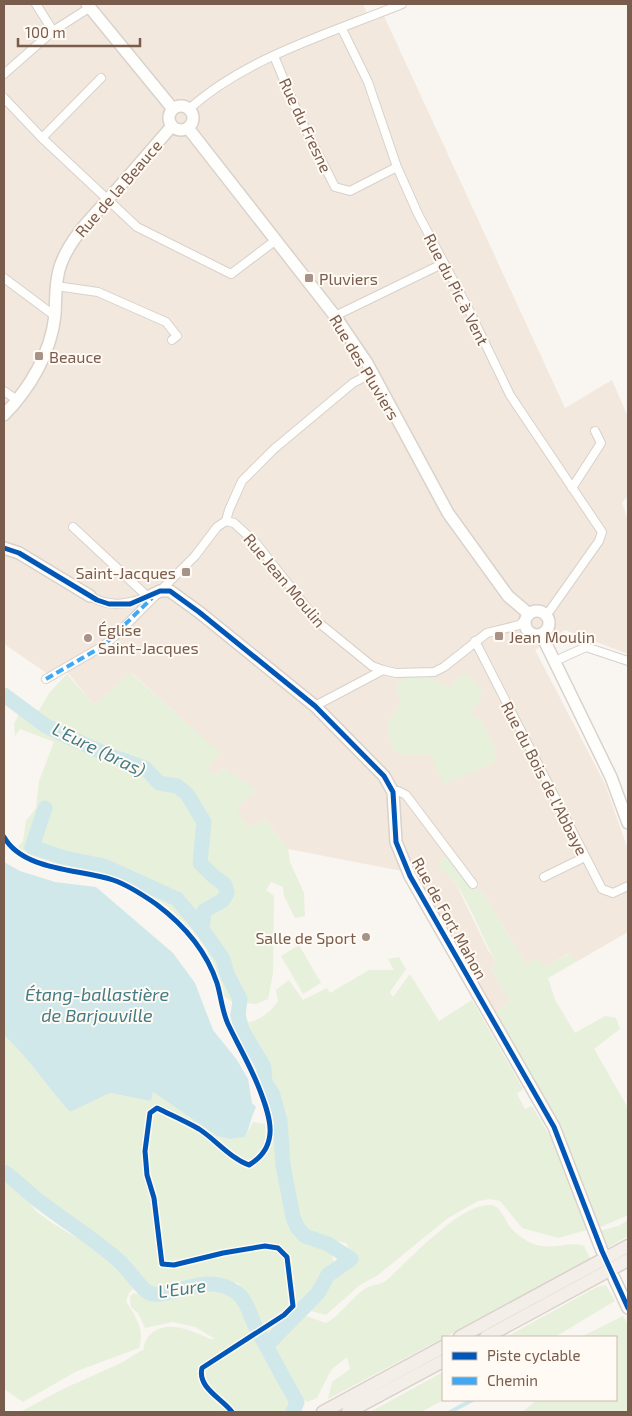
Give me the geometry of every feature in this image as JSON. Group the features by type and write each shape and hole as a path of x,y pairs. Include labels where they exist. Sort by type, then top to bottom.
{"main road":[{"path":"462,1336 628,1246"},
{"path":"488,1336 628,1260"},
{"path":"348,1412 357,1400 442,1347"},
{"path":"323,1412 357,1400 442,1360"}],"street":[{"path":"36,4 53,31"},
{"path":"189,109 230,77 274,56 402,4"},
{"path":"4,74 53,31 88,6 173,109"},
{"name":"Rue du Pic à Vent","path":"342,28 368,82 396,167 510,396 602,532 599,541 546,616"},
{"name":"Rue du Fresne","path":"274,56 298,114 335,187 350,191 396,167"},
{"path":"42,138 101,78"},
{"path":"4,98 42,138 137,227 231,274 276,240"},
{"path":"180,106 189,109 193,118 188,128 180,130 172,126 169,116 173,109 180,106"},
{"name":"Rue de la Beauce","path":"4,415 17,400 41,365 52,334 56,286 62,261 71,244 87,220 172,126"},
{"name":"Rue des Pluviers","path":"188,128 335,316 372,374 448,513 508,596 527,617"},
{"path":"335,316 444,262"},
{"path":"4,278 55,316"},
{"path":"56,286 98,292 166,322 177,336 172,340"},
{"path":"46,679 103,646 195,556 217,527 226,521 242,481 353,383 372,374"},
{"path":"4,391 17,400"},
{"path":"572,488 601,443 596,430"},
{"name":"Rue Jean Moulin","path":"226,521 234,523 256,543 318,622 372,666 383,670 396,673 434,672 444,667 487,633 519,625 527,617"},
{"path":"73,526 148,597"},
{"path":"4,548 19,553 90,596 109,604 130,604 160,591 170,591 199,612 315,706 384,776 394,792 398,791 406,796 473,884"},
{"path":"536,611 546,616 548,627 544,633 537,635 530,633 525,627 527,617 536,611"},
{"path":"544,633 555,661 611,777 628,823"},
{"name":"Rue du Bois de l'Abbaye","path":"475,641 585,857 606,892 613,893 628,886"},
{"path":"555,661 586,646 628,661"},
{"path":"315,706 383,670"},
{"name":"Rue de Fort Mahon","path":"394,792 396,842 410,876 554,1127 602,1251"},
{"path":"544,877 585,857"},
{"path":"614,1278 628,1308"}],"shaded area":[{"path":"4,4 363,4 371,22 384,16 565,408 612,380 628,417 628,495 622,503 628,520 628,654 565,630 535,650 605,784 628,850 628,932 576,962 569,953 546,967 527,965 482,892 471,887 449,857 447,872 458,888 488,950 497,963 491,969 510,1000 495,1014 412,873 288,849 266,820 250,827 239,818 237,807 255,791 224,768 214,775 207,769 219,753 132,673 94,705 63,667 48,674 4,644"}],"green space":[{"path":"131,673 220,753 207,769 214,775 224,768 256,790 238,807 239,815 250,827 266,820 288,849 290,862 304,893 305,916 295,918 284,896 283,887 271,882 266,890 274,896 273,973 268,999 256,1004 246,1003 240,992 237,1006 224,996 207,950 192,930 168,907 139,889 101,872 59,865 30,855 18,847 23,841 26,821 36,808 39,781 54,742 20,729 15,736 14,724 19,713 30,718 40,709 49,693 67,674 94,705","holes":["96,745 114,749 111,753 112,761 96,756"]},
{"path":"467,673 483,692 471,714 481,720 496,751 494,763 445,784 434,766 435,759 429,754 402,754 393,748 388,721 401,704 397,690 398,682 411,677 425,677 438,681 450,689 455,680"},
{"path":"439,857 449,857 471,887 482,892 527,965 536,958 546,967 570,953 576,962 548,978 555,1000 575,1033 605,1016 616,1018 620,1029 594,1049 628,1108 628,1215 594,1230 557,1121 495,1014 510,1000 491,969 497,963 464,897 448,875 440,869"},
{"path":"299,945 321,983 303,994 281,956"},
{"path":"399,957 406,969 390,992 393,997 410,974 439,1021 472,1000 523,1089 517,1094 525,1109 532,1106 554,1143 587,1230 558,1238 522,1228 500,1201 490,1199 478,1201 448,1218 378,1275 360,1285 326,1315 311,1311 306,1316 326,1323 366,1288 387,1280 450,1222 479,1207 491,1205 498,1208 513,1230 529,1242 551,1247 570,1244 584,1246 591,1260 447,1336 442,1336 442,1339 328,1399 332,1382 350,1369 347,1357 331,1370 317,1398 307,1402 295,1389 290,1376 266,1336 263,1324 251,1301 238,1283 215,1278 195,1279 163,1291 151,1289 109,1247 66,1218 4,1163 4,1035 22,1053 70,1112 109,1093 151,1101 152,1091 217,1136 230,1139 245,1137 253,1122 265,1124 266,1145 261,1153 264,1156 273,1136 271,1111 256,1071 231,1023 230,1014 233,1009 246,1023 251,1022 272,1009 278,1001 276,990 289,980 303,1000 327,988 330,993 369,970 394,970 388,959","holes":["289,1227 314,1236 346,1243 357,1264 335,1270 334,1261 326,1249"]},
{"path":"4,1180 24,1196 36,1211 49,1221 75,1237 97,1245 138,1285 129,1293 126,1301 140,1329 141,1341 139,1348 77,1371 23,1402 4,1389"},
{"path":"628,1220 628,1236 605,1249 599,1231 618,1226"},
{"path":"606,1285 615,1301 557,1336 508,1336 597,1287"},
{"path":"201,1286 233,1293 242,1306 248,1324 258,1334 293,1402 290,1412 20,1412 63,1389 121,1363 144,1349 148,1338 153,1332 160,1329 167,1327 182,1328 210,1339 215,1339 195,1327 173,1322 145,1328 138,1313 131,1307 130,1296 134,1293 170,1300"},
{"path":"623,1316 628,1324 628,1412 522,1412 536,1401 617,1401 617,1336 583,1336"},
{"path":"442,1373 442,1401 421,1412 370,1412"}],"water":[{"name":"Étang-ballastière de Barjouville","path":"4,862 20,871 55,882 96,887 173,953 195,983 213,1030 237,1060 248,1079 252,1103 256,1107 245,1137 230,1139 217,1136 153,1092 151,1101 110,1093 70,1112 22,1053 4,1035"},
{"path":"466,1401 475,1401 454,1412 446,1412"}],"waterway":[{"name":"L'Eure (bras)","path":"4,695 46,726 106,754 145,768 159,783 177,786 187,794 204,822 200,863 225,885 227,893 223,900 204,911 202,929 223,959 227,974 240,999 238,1015 242,1030 264,1067 265,1082 273,1095 280,1121 283,1165 293,1217 297,1227 305,1236 328,1244 351,1259 328,1275 318,1293 267,1345"},
{"path":"45,808 32,847 65,858 104,866 177,899 202,929"},
{"name":"L'Eure","path":"4,1172 39,1201 108,1252 122,1264 146,1291 154,1294 163,1294 199,1285 212,1284 225,1286 241,1296 297,1402 293,1412"}],"marked path":[{"path":"46,679 103,646 152,598"}],"cycle path":[{"path":"4,548 19,553 97,600 109,604 130,604 160,591 170,591 199,612 315,706 384,776 393,792 396,842 410,876 554,1127 602,1251 628,1308"},
{"path":"4,837 24,857 38,863 100,876 124,885 156,904 176,921 193,939 207,960 217,983 226,1019 259,1088 267,1109 270,1130 269,1140 266,1149 249,1165 229,1153 199,1129 157,1108 150,1113 145,1151 147,1175 154,1198 162,1264 174,1265 223,1253 265,1246 278,1248 287,1257 293,1306 284,1315 202,1368 201,1375 207,1387 232,1412"}],"place":[{"name":"Pluviers","path":"309,278"},
{"name":"Beauce","path":"39,356"},
{"name":"Saint-Jacques","path":"186,572"},
{"name":"Jean Moulin","path":"499,636"},
{"name":"Église Saint-Jacques","path":"88,638"},
{"name":"Salle de Sport","path":"366,937"}]}
